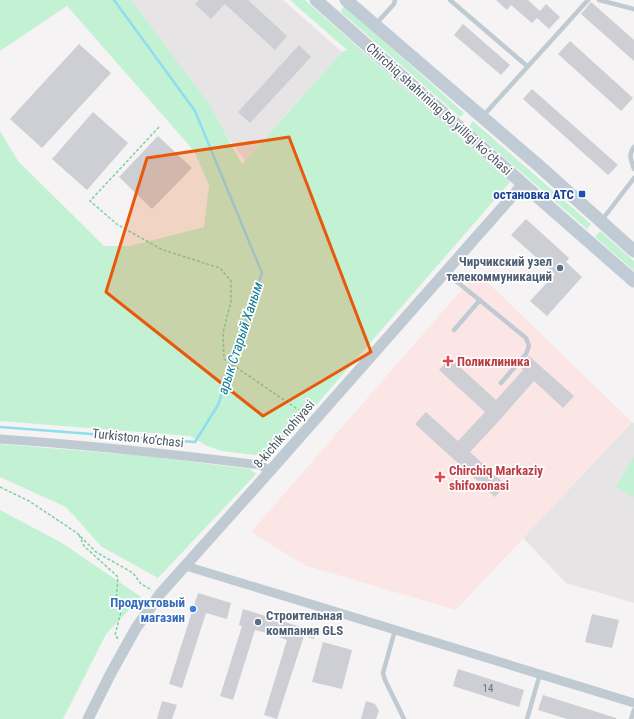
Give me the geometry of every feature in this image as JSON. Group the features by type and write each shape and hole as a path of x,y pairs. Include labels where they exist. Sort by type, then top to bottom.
{"main road":[{"name":"Chirchiq shahrining 50 yilligi koʻchasi","path":"316,0 634,281"},
{"path":"331,13 342,0"},
{"name":"Chirchiq shahrining 50 yilligi koʻchasi","path":"346,0 634,251"},
{"path":"460,128 478,114"},
{"path":"586,238 601,222"}],"street":[{"name":"8-kichik nohiyasi","path":"88,719 136,628 160,594 270,472 523,184"},
{"name":"Turkiston ko‘chasi","path":"0,439 75,444 171,454 260,465 270,472"},
{"path":"186,566 634,703"}],"lane":[{"path":"375,25 394,4 395,0"},
{"path":"450,0 527,66"},
{"path":"478,114 527,66 588,0"},
{"path":"599,0 634,9"},
{"path":"634,147 631,150 630,158 634,169"},
{"path":"601,222 634,178"},
{"path":"445,272 526,338 529,346 526,354 501,383"},
{"path":"454,330 480,300"},
{"path":"395,630 383,673 404,719"},
{"path":"527,719 540,674"},
{"path":"631,719 634,710"}],"path":[{"path":"159,127 90,201 118,225 162,250 220,268 231,281 231,301 223,333 224,359 314,421"},
{"path":"0,487 29,501 77,533 96,552 133,573 141,584 160,594"},
{"path":"77,533 84,546 118,577 116,602 121,612 115,635 126,647"}],"highlighted area":[{"path":"289,137 371,352 263,416 106,292 147,158"}],"shaded area":[{"path":"124,0 283,0 342,52 245,160"},
{"name":"Chirchiq Markaziy shifoxonasi","path":"477,272 632,422 456,610 304,565 251,532"},
{"path":"632,422 634,423 634,603 566,583 523,538"}],"green space":[{"path":"0,0 131,0 209,104 242,164 342,52 347,50 290,0 305,0 510,182 271,457 222,451 205,445 190,436 0,421 0,131 18,161 104,246 130,246 204,227 209,185 194,151 67,6 0,51"},
{"path":"343,7 346,7 464,113 460,117 341,12"},
{"path":"473,121 591,224 587,229 469,127"},
{"path":"600,231 634,261 634,271 595,237"},
{"path":"0,444 146,456 250,469 256,474 158,578 102,547 66,507 0,477"},
{"path":"634,456 634,497 616,487"},
{"path":"0,510 62,543 141,597 106,634 63,719 0,719"}],"building":[{"path":"199,0 248,0 287,36 275,50 225,4 211,19 195,4"},
{"path":"496,0 528,0 540,11 546,4 560,17 549,29 537,18 532,23 511,5 507,10"},
{"path":"591,2 634,40 634,61 581,14"},
{"path":"463,24 510,65 501,75 454,35"},
{"path":"570,41 633,98 621,111 558,54"},
{"path":"79,44 111,73 42,148 10,119"},
{"path":"299,45 311,57 250,123 238,112"},
{"path":"532,89 618,165 608,175 523,99"},
{"path":"93,112 128,143 87,190 52,159"},
{"path":"158,136 192,168 152,209 119,177"},
{"name":"Чирчикский узел телекоммуникаций","path":"526,219 569,258 566,262 582,277 547,316 530,301 555,274 511,235"},
{"path":"529,356 574,396 563,408 534,381 470,452 506,485 495,497 415,424 426,412 458,441 485,412 439,370 450,358 496,400 523,370 520,367"},
{"path":"198,593 231,603 227,619 206,613 182,688 169,684"},
{"path":"243,609 317,632 314,639 304,636 277,719 264,715 287,640 279,636 255,630 233,700 220,696 242,626 239,625"},
{"path":"592,614 619,620 612,648 585,642"},
{"path":"323,642 352,650 342,689 312,682"},
{"path":"458,669 524,690 519,707 453,686"},
{"path":"543,695 616,719 567,719 538,710"},
{"path":"162,701 177,705 172,719 157,719"},
{"path":"366,701 375,704 379,711 376,719 361,719"}],"waterway":[{"name":"арык Старый Ханым","path":"0,427 195,442 218,405 262,273 195,111 114,0"}],"place":[{"name":"остановка АТС","path":"582,194"},
{"name":"Чирчикский узел телекоммуникаций","path":"560,268"},
{"name":"Поликлиника","path":"448,361"},
{"name":"Chirchiq Markaziy shifoxonasi","path":"440,477"},
{"name":"Продуктовый магазин","path":"193,609"},
{"name":"Строительная компания GLS","path":"258,622"}]}
